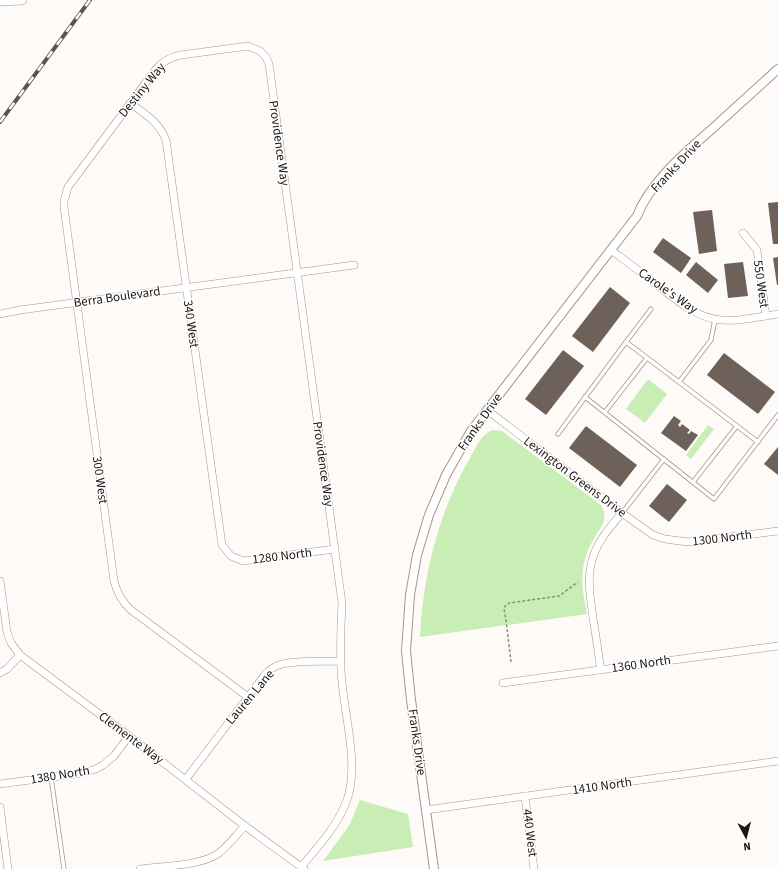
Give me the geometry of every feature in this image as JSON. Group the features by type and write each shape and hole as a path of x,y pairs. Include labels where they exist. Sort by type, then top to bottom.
{"main road":[{"path":"0,1 22,0"}],"street":[{"name":"Destiny Way","path":"64,201 68,187 159,66 171,57 181,55 244,46 252,47 260,51"},
{"name":"Providence Way","path":"260,51 266,56 268,64 342,603 340,661 343,697 352,761 350,790 340,816 301,868"},
{"name":"Franks Drive","path":"434,869 410,700 407,669 407,632 410,594 416,562 423,535 437,494 471,431 637,216 642,204 674,164 778,69"},
{"name":"340 West","path":"130,104 155,121 160,127 166,140 221,540 224,549 231,556"},
{"name":"300 West","path":"64,201 64,214 76,303 114,581 117,592 127,606 248,697"},
{"name":"550 West","path":"743,233 757,250 766,316"},
{"name":"Carole's Way","path":"611,250 688,309 705,316 715,319 738,320 778,314"},
{"name":"Berra Boulevard","path":"0,314 20,310 354,265"},
{"name":"Lexington Greens Drive","path":"487,410 622,513 653,535 665,539"},
{"path":"601,670 589,590 589,572 594,553 604,535 622,513"},
{"name":"1300 North","path":"665,539 688,542 778,530"},
{"name":"1280 North","path":"231,556 239,560 248,560 335,549"},
{"name":"Clemente Way","path":"0,581 9,638 20,655 129,736 301,868"},
{"name":"1360 North","path":"503,683 778,646"},
{"path":"0,673 6,670 20,655"},
{"name":"Lauren Lane","path":"186,780 267,672 279,665 288,663 340,661"},
{"name":"1380 North","path":"0,784 82,773 96,769 114,756 129,736"},
{"name":"1410 North","path":"426,810 778,761"},
{"name":"440 West","path":"525,796 534,869"},
{"path":"0,808 8,869"},
{"path":"140,869 204,861 218,854 245,826"}],"lane":[{"path":"558,434 651,308"},
{"path":"679,382 710,340 715,319"},
{"path":"626,342 758,442"},
{"path":"605,412 647,358"},
{"path":"585,397 714,499 778,415"},
{"path":"693,482 737,426"},
{"path":"622,513 664,459"},
{"path":"51,777 64,869"}],"path":[{"path":"511,662 504,609 505,606 509,603 559,596 578,582"}],"green space":[{"path":"648,379 667,394 645,423 626,409"},
{"path":"708,425 714,429 691,459 686,455"},
{"path":"494,430 502,431 601,505 604,510 605,515 603,523 590,546 583,566 584,600 587,614 420,637 429,566 450,498 483,436"},
{"path":"360,800 408,814 413,847 323,861 349,826"}],"building":[{"path":"778,202 778,244 773,244 768,203"},
{"path":"712,210 717,251 699,254 693,212"},
{"path":"663,238 691,258 681,273 653,252"},
{"path":"778,257 778,285 777,285 773,258"},
{"path":"696,262 718,280 708,293 686,275"},
{"path":"743,262 748,296 728,298 724,264"},
{"path":"610,287 630,303 593,352 572,336"},
{"path":"563,350 584,366 546,415 525,399"},
{"path":"724,353 775,392 758,414 707,375"},
{"path":"674,416 681,421 678,425 680,427 682,424 690,430 687,433 689,434 691,431 698,435 686,451 661,433"},
{"path":"586,426 637,465 620,487 569,448"},
{"path":"778,447 778,475 764,464"},
{"path":"667,484 687,500 669,522 649,506"}],"railway":[{"path":"0,122 90,0"}]}
